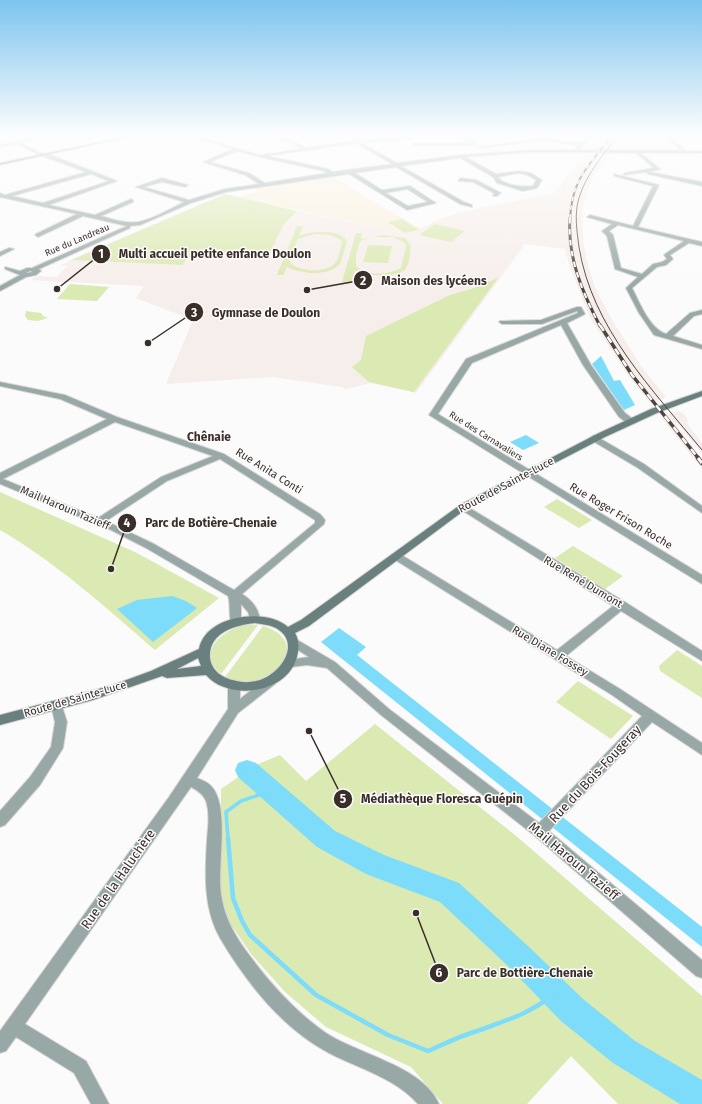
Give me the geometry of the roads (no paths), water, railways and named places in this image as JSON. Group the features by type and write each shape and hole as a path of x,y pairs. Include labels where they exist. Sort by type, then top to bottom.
{"street":[{"path":"2,196 41,186"},
{"path":"43,205 101,186"},
{"path":"141,186 139,186 190,202 218,193 261,186"},
{"path":"371,186 381,192 407,208 433,203 408,187 381,192"},
{"path":"431,186 470,206"},
{"path":"484,186 498,193 495,195"},
{"path":"511,186 523,189 535,187 536,186"},
{"path":"635,228 656,186"},
{"path":"2,196 128,226"},
{"path":"94,217 130,201"},
{"name":"Rue du Landreau","path":"0,289 32,269 128,226 136,228 140,226 138,224 190,202"},
{"path":"38,235 82,214"},
{"path":"590,217 702,244"},
{"path":"616,224 605,231 610,235 618,269 643,276"},
{"path":"688,241 667,255 670,259 664,264 655,265 629,288 642,313 656,333 702,347"},
{"path":"0,254 11,249"},
{"path":"0,268 32,269"},
{"path":"7,268 22,274"},
{"name":"Rue des Carnavaliers","path":"502,322 542,322 580,308 582,314 469,361 433,415 527,473"},
{"path":"668,336 692,314 702,312"},
{"path":"563,322 587,366 622,416 630,421"},
{"name":"Rue Anita Conti","path":"0,384 62,397 114,419 221,456 317,516 320,520 316,527 233,596"},
{"name":"Route de Sainte-Luce","path":"291,637 305,623 463,507 594,438 630,421 702,393"},
{"path":"0,477 114,419"},
{"path":"594,438 641,466 702,510"},
{"path":"98,522 164,479 221,456"},
{"name":"Rue Roger Frison Roche","path":"527,473 702,580"},
{"name":"Mail Haroun Tazieff","path":"0,481 98,522 150,546 249,605 255,619"},
{"name":"Rue René Dumont","path":"463,507 702,657"},
{"name":"Rue Diane Fossey","path":"396,556 558,656 651,715 702,750"},
{"path":"233,596 236,604 236,622"},
{"path":"558,656 621,605"},
{"path":"255,619 274,623 291,637 294,654 291,663 284,672 271,681 254,686 234,685 220,680 208,670 204,661 204,652 208,642 215,633 236,622 255,619"},
{"name":"Mail Haroun Tazieff","path":"291,637 331,665 385,712 540,832 702,970"},
{"name":"Route de Sainte-Luce","path":"0,720 57,706 149,677 204,652"},
{"path":"291,663 307,661 331,665"},
{"name":"Route de Sainte-Luce","path":"149,677 182,671 208,670"},
{"name":"Rue de la Haluchère","path":"0,1045 188,780 234,710 271,681"},
{"path":"234,685 234,710"},
{"path":"0,821 35,781 57,748 61,722 57,706"},
{"name":"Rue du Bois-Fougeray","path":"540,832 651,715"},
{"path":"188,780 204,788 210,795 213,805 215,819 212,886 214,904 219,923 230,942 283,1006 308,1029 334,1046 401,1078 417,1089 430,1104"},
{"path":"14,1026 80,1067 100,1104"}],"water":[{"path":"601,356 614,381 620,380 635,405 624,410 592,364"},
{"path":"526,435 539,443 523,450 510,442"},
{"path":"172,596 186,601 197,608 153,642 117,609 137,600"},
{"path":"339,628 366,647 357,655 702,927 702,947 321,642"}],"waterway":[{"path":"247,770 326,839 376,865 449,892 518,956 572,1010 624,1052 702,1099"},
{"path":"228,839 226,812 241,801 271,791"},
{"path":"228,838 233,898 242,921 250,935 316,995 388,1035 428,1051 464,1035 518,1016 555,993"}],"tram line":[{"path":"584,186 577,204 577,235 586,276 597,304 610,331 627,356 702,450"}],"railway":[{"path":"570,219 571,205 577,186"},
{"path":"570,219 573,260 587,300 600,326"},
{"path":"600,325 632,375 699,459"},
{"path":"698,458 702,463"}],"place":[{"name":"Multi accueil petite enfance Doulon","path":"57,289"},
{"name":"Maison des lycéens","path":"307,290"},
{"name":"Gymnase de Doulon","path":"148,343"},
{"name":"Parc de Botière-Chenaie","path":"111,569"},
{"name":"Médiathèque Floresca Guépin","path":"309,731"},
{"name":"Parc de Bottière-Chenaie","path":"416,913"}],"district":[{"name":"Chênaie","path":"209,437"}]}
